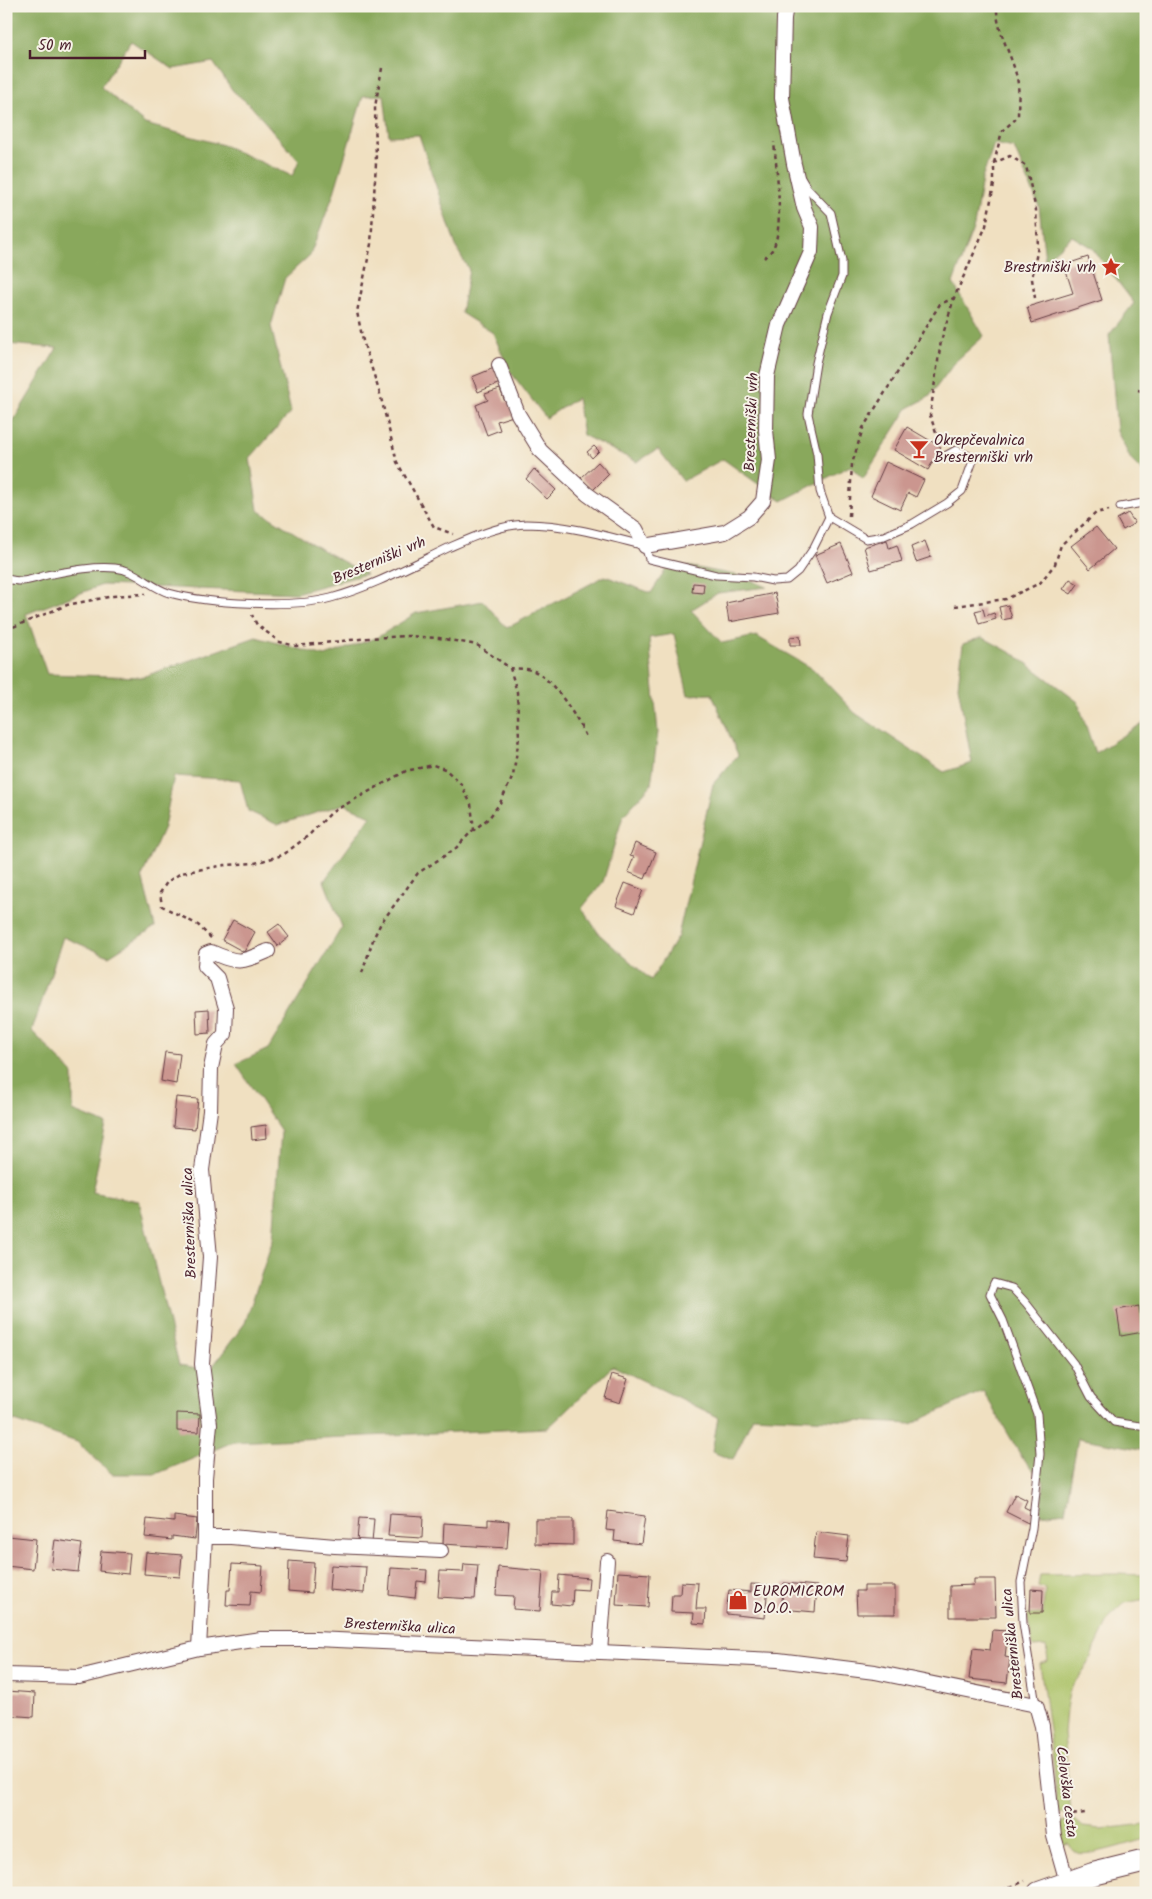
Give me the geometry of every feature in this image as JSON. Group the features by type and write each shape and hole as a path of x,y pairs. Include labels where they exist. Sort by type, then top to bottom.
{"main road":[{"path":"1035,1886 1067,1882 1146,1861"}],"street":[{"name":"Bresterniški vrh","path":"645,546 725,532 748,517 763,501 769,460 766,430 767,376 779,325 811,252 812,227 804,208 782,98 786,6"},
{"path":"498,365 518,414 540,450 587,494 636,528 645,546"},
{"path":"211,952 225,959 245,961 268,950"},
{"name":"Bresterniška ulica","path":"198,1648 205,1537 205,1478 210,1424 202,1364 210,1257 202,1170 210,1111 211,1068 216,1044 225,1034 226,1008 217,978 205,966 206,954 211,952"},
{"path":"205,1537 231,1537 382,1549 441,1551"},
{"path":"600,1652 607,1560"},
{"name":"Bresterniška ulica","path":"6,1675 79,1677 198,1648 261,1640 315,1638 788,1661 875,1672 1036,1705"},
{"name":"Celovška cesta","path":"1036,1705 1042,1726 1047,1761 1054,1836 1067,1882"}],"lane":[{"name":"Bresterniški vrh","path":"794,164 807,188 831,213 842,261 842,276 828,313 816,363 808,414 817,454 820,491 829,517"},
{"path":"645,546 649,559 656,561 716,575 754,577 773,581 787,580 798,571 813,549 829,517 866,539 884,536 912,524 947,503 962,491 974,458 956,450 945,456"},
{"path":"1120,507 1143,503 1146,505"},
{"name":"Bresterniški vrh","path":"6,579 21,581 93,568 116,568 138,575 167,593 246,602 294,602 331,598 366,586 471,538 499,529 524,524 563,528 645,546"},
{"name":"Bresterniška ulica","path":"1036,1705 1023,1623 1021,1582 1032,1528 1040,1454 1037,1414 1003,1320 990,1294 994,1283 1012,1288 1026,1303 1074,1364 1091,1396 1114,1422 1146,1427"}],"path":[{"path":"956,450 938,439 930,415 941,341 954,298 986,226 994,184 994,163 1002,131 1018,117 1017,75 996,18 997,6"},
{"path":"382,68 375,107 376,163 371,244 357,312 363,341 380,394 397,462 434,527 471,538"},
{"path":"764,258 772,249 777,234 778,194 773,134"},
{"path":"994,163 1010,156 1026,166 1036,210 1038,246 1032,279 1035,298"},
{"path":"848,527 852,464 863,428 940,304 954,298"},
{"path":"1138,390 1146,392"},
{"path":"955,606 1006,599 1040,582 1055,564 1061,545 1096,514 1120,507"},
{"path":"6,630 67,605 113,596 167,593"},
{"path":"246,602 257,625 280,642 296,646 408,636 439,638 477,645 510,668 534,671 551,685 577,718 587,739"},
{"path":"362,973 374,937 418,873 455,849 489,818 500,803 513,776 519,738 516,692 510,668"},
{"path":"211,952 211,939 198,924 162,906 160,893 167,882 181,873 225,865 255,863 282,855 309,835 332,812 406,771 433,765 445,769 461,784 471,804 474,830"},
{"path":"1052,1819 1085,1813"},
{"path":"995,1893 1035,1886"}],"green space":[{"path":"6,6 1146,6 1146,475 1131,460 1117,431 1109,335 1134,303 1092,248 1072,236 1045,260 1039,206 1014,148 994,144 982,179 974,226 953,283 984,336 956,361 929,397 908,408 863,479 850,466 782,501 723,459 683,481 658,449 637,462 583,435 577,398 546,418 509,370 493,333 461,313 469,270 457,249 419,135 389,136 384,95 363,96 333,196 310,255 285,278 271,326 291,412 250,458 258,510 322,550 366,574 296,593 102,585 26,614 47,674 142,677 256,637 325,656 378,637 416,613 483,601 507,628 605,576 651,593 670,563 741,576 767,587 718,593 691,610 722,643 756,636 813,669 855,713 944,772 972,763 958,686 963,644 982,637 1017,656 1078,702 1095,753 1146,721 1146,1450 1078,1438 1065,1512 1040,1515 1044,1482 1023,1459 983,1391 911,1424 753,1416 733,1460 712,1452 718,1417 613,1366 548,1428 233,1442 156,1474 112,1474 77,1442 15,1421 6,1421 6,433 57,348 6,344","holes":["131,41 173,69 213,62 233,91 250,105 299,161 292,176 223,145 145,124 101,87","674,634 688,695 712,694 738,755 713,784 678,936 651,980 599,934 582,908 603,882 623,816 651,785 658,732 649,638","174,776 240,780 248,811 278,825 344,804 371,816 324,881 342,927 268,1049 236,1064 281,1131 273,1239 245,1323 210,1370 179,1365 139,1201 92,1192 106,1124 73,1111 73,1074 32,1031 63,937 109,956 155,927 142,876 164,827"]},
{"path":"1040,1575 1146,1575 1146,1599 1125,1603 1110,1617 1084,1671 1073,1684 1069,1693 1064,1733 1071,1813 1057,1814 1054,1767 1040,1664 1048,1661 1046,1646 1033,1647 1027,1615 1043,1614 1045,1588 1038,1586"},
{"path":"1075,1820 1083,1827 1101,1829 1146,1824 1146,1839 1101,1851 1084,1854 1078,1853 1069,1844 1063,1846 1058,1823"}],"building":[{"path":"1088,257 1102,300 1032,323 1027,307 1073,293 1064,265"},
{"path":"494,368 500,383 478,392 472,377"},
{"path":"500,389 505,402 508,401 513,416 497,421 500,430 487,435 476,405 488,400 485,394"},
{"path":"907,427 941,447 928,470 894,450"},
{"path":"594,446 599,451 592,458 587,452"},
{"path":"598,462 609,474 593,490 581,478"},
{"path":"886,462 924,480 916,497 908,493 900,510 871,496"},
{"path":"534,469 556,490 547,499 526,479"},
{"path":"1128,513 1135,523 1123,530 1117,519"},
{"path":"1096,527 1114,549 1090,569 1071,546"},
{"path":"887,540 889,548 897,545 902,561 871,570 864,547"},
{"path":"925,541 931,557 916,562 911,547"},
{"path":"841,544 853,572 827,583 815,555"},
{"path":"1070,579 1078,584 1071,594 1063,589"},
{"path":"693,583 704,584 703,593 692,592"},
{"path":"775,593 779,613 729,622 726,603"},
{"path":"1008,605 1012,618 1002,620 999,607"},
{"path":"983,609 985,616 994,613 996,619 979,624 975,611"},
{"path":"800,636 801,645 790,645 790,637"},
{"path":"635,843 656,852 645,879 628,872 634,857 630,856"},
{"path":"625,883 643,890 634,913 616,906"},
{"path":"233,920 255,932 244,952 222,940"},
{"path":"279,924 289,937 278,946 268,932"},
{"path":"209,1009 210,1033 197,1034 196,1010"},
{"path":"165,1052 180,1054 176,1084 161,1081"},
{"path":"176,1097 198,1099 195,1129 173,1127"},
{"path":"266,1125 267,1138 252,1140 251,1127"},
{"path":"1139,1306 1143,1332 1121,1336 1117,1310"},
{"path":"612,1374 628,1379 620,1403 605,1398"},
{"path":"177,1413 200,1414 199,1432 177,1431"},
{"path":"1015,1494 1027,1500 1024,1507 1034,1512 1028,1523 1006,1512"},
{"path":"608,1511 645,1516 641,1544 614,1541 615,1531 606,1530"},
{"path":"390,1514 423,1516 422,1538 388,1536"},
{"path":"174,1516 197,1519 195,1539 172,1536 172,1540 145,1537 147,1519 174,1522"},
{"path":"359,1518 374,1519 372,1543 357,1541"},
{"path":"488,1519 509,1521 507,1548 443,1544 444,1523 488,1526"},
{"path":"535,1519 573,1519 573,1545 535,1544"},
{"path":"816,1532 849,1536 846,1562 813,1559"},
{"path":"8,1536 36,1539 33,1569 6,1566"},
{"path":"55,1540 82,1544 78,1572 51,1569"},
{"path":"101,1551 130,1553 128,1574 99,1571"},
{"path":"146,1552 182,1555 180,1577 144,1574"},
{"path":"289,1561 314,1563 312,1593 288,1591"},
{"path":"232,1564 263,1566 261,1592 251,1591 250,1606 226,1605 227,1590 230,1590"},
{"path":"464,1564 478,1565 475,1599 438,1597 440,1571 463,1572"},
{"path":"331,1565 366,1567 364,1593 329,1590"},
{"path":"498,1567 543,1571 540,1611 513,1609 514,1596 496,1595"},
{"path":"391,1568 427,1570 426,1582 417,1581 415,1598 389,1595"},
{"path":"618,1572 650,1574 648,1607 616,1605"},
{"path":"559,1575 589,1578 588,1590 573,1589 572,1606 551,1604 552,1592 558,1592"},
{"path":"974,1579 995,1579 996,1617 950,1617 950,1586 974,1585"},
{"path":"681,1582 698,1583 696,1609 706,1609 705,1624 693,1623 694,1613 671,1612 672,1594 680,1594"},
{"path":"784,1583 817,1586 815,1612 781,1609"},
{"path":"751,1584 768,1585 765,1618 726,1614 729,1590 751,1592"},
{"path":"864,1586 895,1586 895,1614 857,1614 856,1591 864,1591"},
{"path":"1031,1589 1043,1590 1042,1613 1030,1613"},
{"path":"992,1630 1008,1631 1005,1657 1010,1658 1007,1683 969,1679 973,1648 990,1650"},
{"path":"6,1691 35,1693 34,1717 6,1715"}],"place":[{"name":"Brestrniški vrh","path":"1111,267"},
{"name":"Okrepčevalnica Bresterniški vrh","path":"919,449"},
{"name":"EUROMICROM D.O.O.","path":"738,1600"}]}
